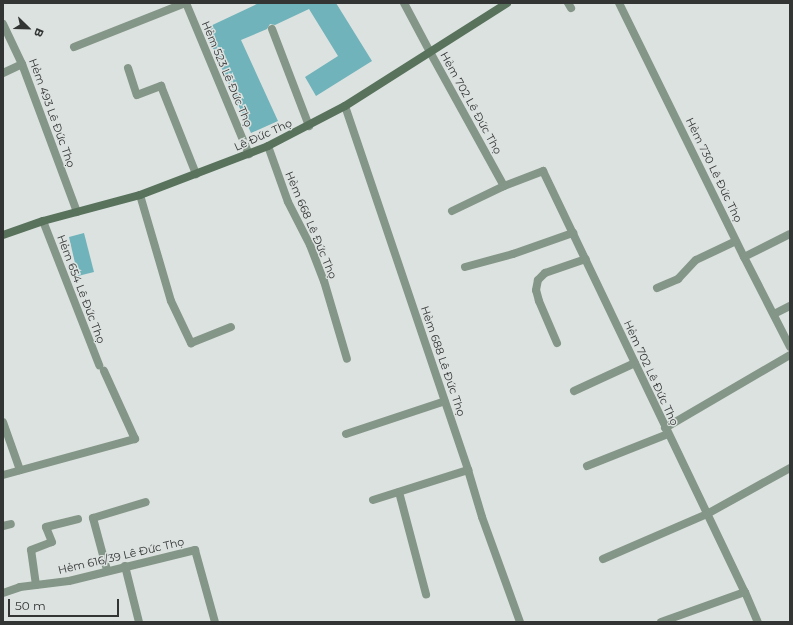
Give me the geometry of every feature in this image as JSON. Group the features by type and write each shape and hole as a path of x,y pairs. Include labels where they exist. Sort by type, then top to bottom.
{"main road":[{"name":"Lê Đức Thọ","path":"3,235 43,221 140,195 268,146 345,106 507,3"}],"street":[{"path":"74,47 185,3"},
{"name":"Hẻm 523 Lê Đức Thọ","path":"185,3 249,154"},
{"name":"Hẻm 702 Lê Đức Thọ","path":"404,3 504,186"},
{"name":"Hẻm 730 Lê Đức Thọ","path":"619,3 744,258 790,346"},
{"name":"Hẻm 493 Lê Đức Thọ","path":"3,24 22,64 77,212"},
{"path":"272,29 309,126"},
{"path":"3,73 22,64"},
{"path":"128,68 137,95 161,86 196,174"},
{"name":"Hẻm 688 Lê Đức Thọ","path":"345,106 445,401 482,517 520,622"},
{"name":"Hẻm 668 Lê Đức Thọ","path":"268,146 288,202 310,245 324,281 347,359"},
{"name":"Hẻm 702 Lê Đức Thọ","path":"452,211 504,186 543,170 758,622"},
{"path":"140,195 171,301 190,343 231,327"},
{"name":"Hẻm 654 Lê Đức Thọ","path":"20,470 135,439 101,368 43,221"},
{"path":"465,267 513,254 574,233"},
{"path":"744,258 790,234"},
{"path":"657,288 678,280 696,260 736,241"},
{"path":"557,343 539,301 536,290 538,280 545,273 586,259"},
{"path":"774,314 790,306"},
{"path":"587,466 666,431 790,355"},
{"path":"574,391 635,363"},
{"path":"346,434 445,401"},
{"path":"3,422 20,470 3,475"},
{"path":"603,559 707,514 790,468"},
{"path":"373,500 468,470"},
{"path":"399,492 426,594"},
{"path":"107,570 93,518 146,502"},
{"path":"36,585 31,550 52,542 46,527 78,519"},
{"path":"3,526 12,524"},
{"name":"Hẻm 616/39 Lê Đức Thọ","path":"3,593 20,587 69,581 107,570 195,550 215,622"},
{"path":"125,566 139,622"},
{"path":"661,622 745,592"}],"building":[{"path":"259,3 336,3 372,61 316,96 305,77 338,56 309,9 275,25 270,24 267,29 241,40 278,121 251,133 204,29"},
{"path":"84,233 94,272 78,276 69,237"}]}
